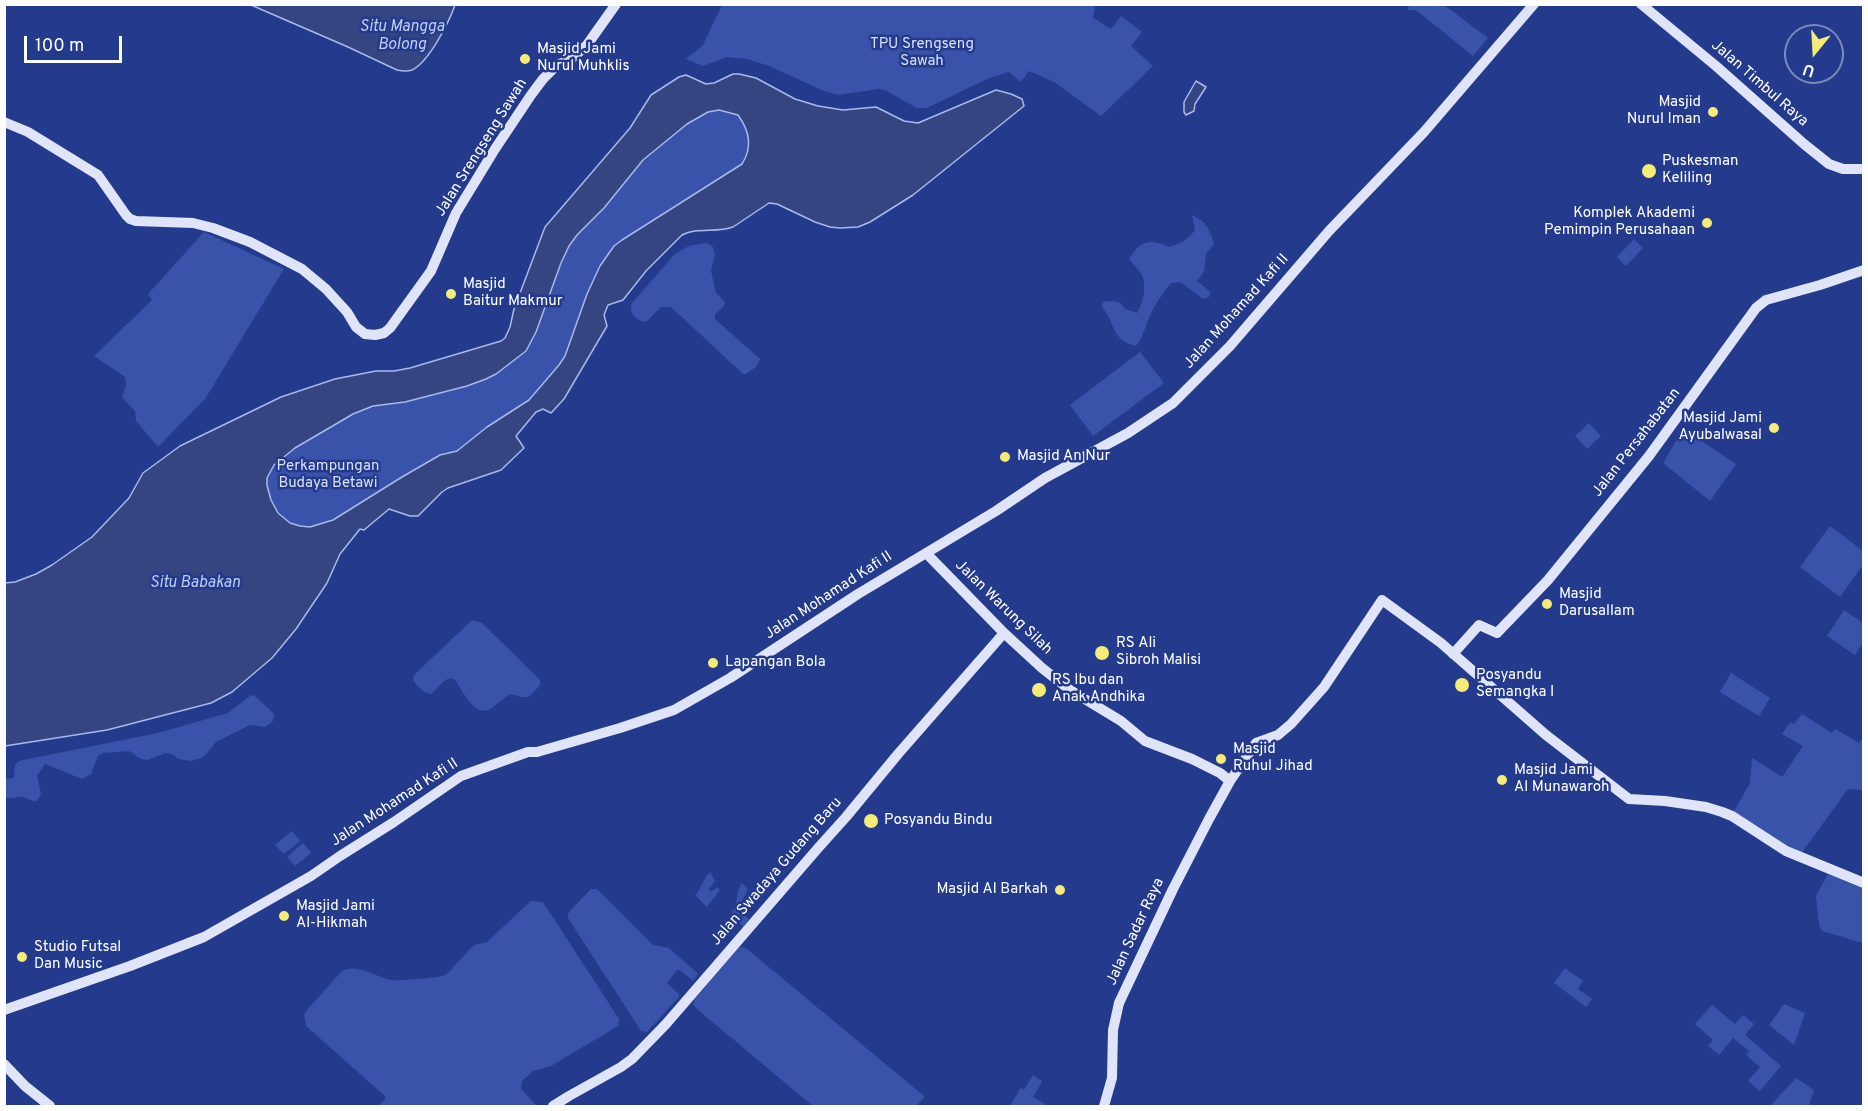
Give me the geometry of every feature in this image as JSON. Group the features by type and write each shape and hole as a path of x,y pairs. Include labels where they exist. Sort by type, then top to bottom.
{"street":[{"name":"Jalan Srengseng Sawah","path":"4,122 28,132 98,175 118,206 130,219 193,223 250,242 302,269 326,289 357,327 365,334 375,335 384,333 390,328 431,271 456,213 495,149 543,79 557,65 570,60 587,45 616,4"},
{"name":"Jalan Mohamad Kafi II","path":"4,1010 130,966 204,937 311,876 469,772 528,752 537,752 674,710 730,678 858,594 996,511 1045,478 1128,433 1173,403 1230,346 1329,231 1424,132 1533,4"},
{"name":"Jalan Timbul Raya","path":"1641,4 1829,164 1843,169 1863,169"},
{"name":"Jalan Persahabatan","path":"1453,654 1479,625 1497,633 1548,580 1648,456 1756,308 1766,300 1863,270"},
{"name":"Jalan Warung Silah","path":"926,553 1004,633 1070,690 1121,721 1145,741 1192,759 1230,780"},
{"path":"1230,780 1256,742 1278,735 1324,687 1382,600 1453,654 1564,750 1629,799 1706,807 1732,816 1786,851 1863,883"},
{"name":"Jalan Swadaya Gudang Baru","path":"553,1107 632,1059 666,1024 1004,633"},
{"name":"Jalan Sadar Raya","path":"1104,1107 1112,1078 1113,1030 1119,1003 1173,889 1230,780"},
{"path":"4,1064 50,1107"}],"green space":[{"name":"TPU Srengseng Sawah","path":"722,5 1095,5 1093,18 1111,29 1121,16 1142,32 1131,46 1153,66 1101,116 1054,82 1029,71 1021,82 1009,72 989,78 927,108 917,108 885,90 838,95 824,91 769,66 747,59 727,57 703,66 686,59 703,45"},
{"path":"1409,5 1444,5 1488,38 1473,56 1416,10 1408,10"},
{"name":"Perkampungan Budaya Betawi","path":"719,110 738,115 745,127 748,151 742,164 614,246 600,266 587,294 565,355 529,400 487,427 457,451 440,456 402,477 333,520 310,527 300,526 290,523 278,513 271,500 267,478 274,465 295,448 353,414 373,406 405,402 486,379 526,351 536,332 561,263 577,235 604,208 643,160 687,124 708,112"},
{"path":"1192,215 1207,227 1214,244 1206,254 1204,272 1196,282 1210,292 1209,297 1203,299 1181,282 1171,283 1154,307 1136,346 1122,340 1102,307 1103,302 1118,302 1125,309 1137,313 1144,295 1144,285 1141,273 1129,259 1137,248 1146,243 1169,247 1187,239 1195,230"},
{"path":"204,232 284,269 205,399 158,447 136,421 135,411 122,397 126,385 125,377 94,356 152,300 148,294"},
{"path":"1634,239 1643,248 1626,266 1617,257"},
{"path":"707,243 713,247 715,254 711,271 716,293 725,302 715,314 715,319 760,359 757,366 746,374 743,374 671,307 661,307 646,322 636,318 631,310 632,303 675,254 689,246"},
{"path":"1140,352 1164,383 1093,436 1070,405"},
{"path":"1589,423 1601,436 1587,449 1575,436"},
{"path":"1683,429 1736,464 1710,501 1663,463"},
{"path":"1830,526 1863,551 1863,565 1840,597 1800,567"},
{"path":"1844,610 1863,623 1863,643 1855,655 1827,636"},
{"path":"472,620 482,623 540,680 540,685 530,696 511,694 484,711 479,710 470,702 455,680 445,680 431,694 422,690 415,683 413,678 415,674"},
{"path":"1731,673 1770,698 1759,716 1720,692"},
{"path":"254,695 274,714 273,721 265,727 250,725 216,742 202,758 190,761 165,753 148,760 141,759 129,751 103,753 98,756 91,774 82,779 45,764 37,776 41,794 37,801 23,797 5,797 5,779 13,778 15,765 19,761 158,733 228,713"},
{"path":"1802,714 1832,733 1835,729 1859,743 1863,737 1863,788 1862,790 1848,789 1800,855 1733,813 1750,783 1752,758 1782,777 1803,746 1782,734 1790,722 1794,724"},
{"path":"292,831 300,841 284,854 275,845"},
{"path":"303,843 311,853 295,866 287,857"},
{"path":"710,872 715,881 709,889 711,892 717,887 720,890 707,907 695,895"},
{"path":"1828,874 1863,888 1863,943 1822,931 1819,925 1816,896"},
{"path":"742,883 748,889 739,911 749,919 743,927 731,914"},
{"path":"591,889 597,889 653,945 669,948 698,974 693,981 677,970 667,983 679,994 679,997 647,1032 641,1031 568,918 568,913"},
{"path":"531,901 543,902 619,1019 618,1026 551,1066 533,1071 522,1081 521,1089 537,1106 378,1106 385,1100 385,1096 306,1026 304,1015 307,1010 341,972 347,969 360,969 391,980 443,976 470,949 487,942"},
{"path":"743,947 925,1097 916,1106 813,1106 693,1004 738,948"},
{"path":"1565,968 1583,981 1578,989 1592,999 1586,1007 1554,983"},
{"path":"1784,1004 1805,1013 1794,1045 1769,1025"},
{"path":"1712,1005 1735,1024 1743,1015 1754,1024 1745,1035 1781,1066 1760,1091 1748,1081 1760,1067 1746,1055 1749,1051 1733,1038 1719,1055 1708,1046 1713,1040 1695,1024"},
{"path":"1033,1075 1042,1081 1033,1097 1045,1104 1044,1106 1010,1106 1021,1088 1024,1090"},
{"path":"1796,1078 1814,1090 1809,1106 1770,1106"}],"water":[{"name":"Situ Mangga Bolong","path":"251,5 455,5 443,31 425,59 412,70 406,71 397,70"},
{"name":"Situ Babakan","path":"733,74 739,74 756,78 795,99 818,106 843,110 876,107 904,121 918,123 996,90 1022,99 1024,106 913,195 858,227 830,227 777,204 769,203 733,227 694,231 682,235 646,271 623,300 608,305 604,315 607,326 564,399 551,413 543,409 536,412 516,436 524,448 501,470 448,488 418,516 410,516 389,509 364,530 360,529 340,554 327,583 296,629 272,658 232,692 211,703 107,730 5,746 5,583 15,582 36,574 92,537 129,498 143,473 180,446 281,397 335,379 376,371 410,368 501,341 510,327 514,309 545,227 630,128 651,95 686,75 706,84 714,83","holes":["719,110 738,115 745,127 748,139 748,151 742,164 614,246 600,266 587,294 565,356 529,400 487,427 457,451 440,455 333,520 310,527 300,526 290,523 278,513 271,500 267,478 274,465 295,448 353,414 373,406 405,402 486,379 526,351 536,332 569,246 643,160 687,124 708,112"]},
{"path":"1196,81 1206,87 1195,104 1194,111 1186,115 1184,102"}],"place":[{"name":"Masjid Jami Nurul Muhklis","path":"525,59"},
{"name":"Masjid Nurul Iman","path":"1713,112"},
{"name":"Puskesman Keliling","path":"1649,171"},
{"name":"Komplek Akademi Pemimpin Perusahaan","path":"1707,223"},
{"name":"Masjid Baitur Makmur","path":"451,294"},
{"name":"Masjid Jami Ayubalwasal","path":"1774,428"},
{"name":"Masjid An Nur","path":"1005,457"},
{"name":"Masjid Darusallam","path":"1547,604"},
{"name":"RS Ali Sibroh Malisi","path":"1102,653"},
{"name":"Lapangan Bola","path":"713,663"},
{"name":"Posyandu Semangka I","path":"1462,685"},
{"name":"RS Ibu dan Anak Andhika","path":"1039,690"},
{"name":"Masjid Ruhul Jihad","path":"1221,759"},
{"name":"Masjid Jami Al Munawaroh","path":"1502,780"},
{"name":"Posyandu Bindu","path":"871,821"},
{"name":"Masjid Al Barkah","path":"1060,890"},
{"name":"Masjid Jami Al-Hikmah","path":"284,916"},
{"name":"Studio Futsal Dan Music","path":"22,957"}]}
